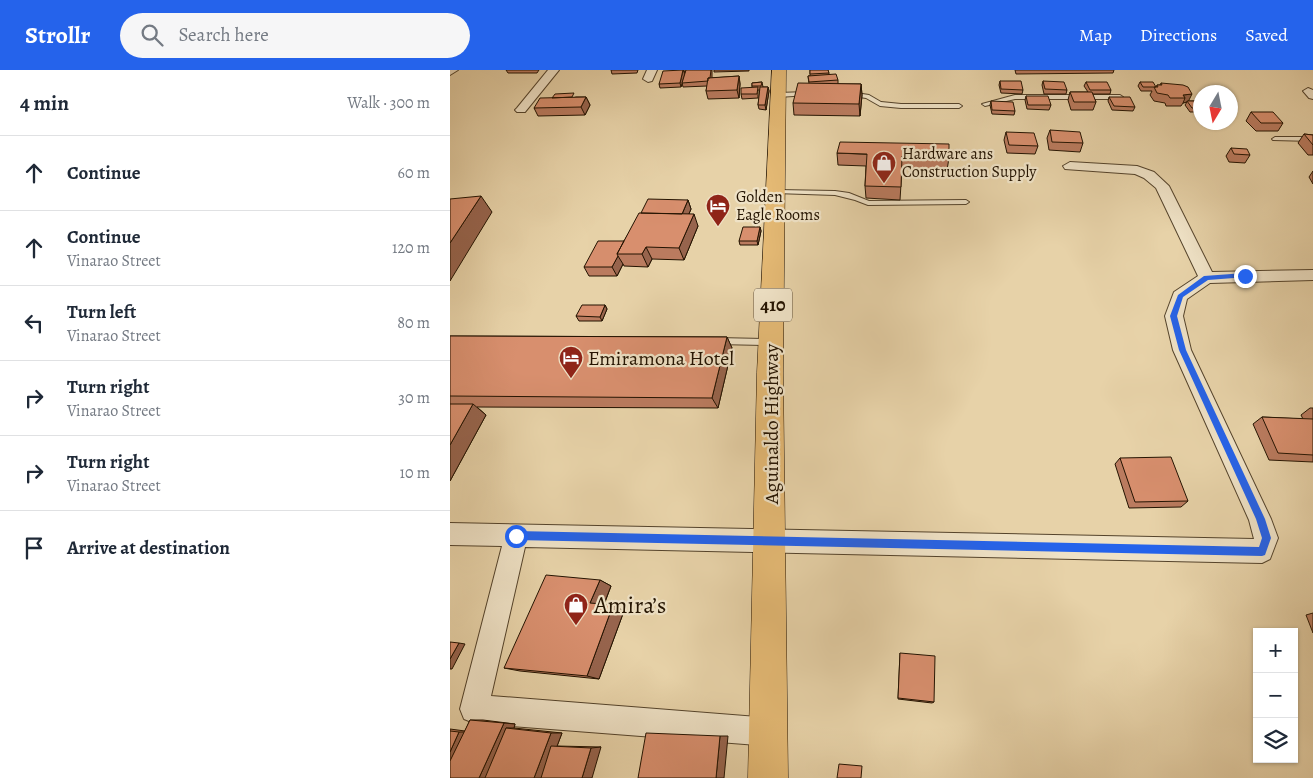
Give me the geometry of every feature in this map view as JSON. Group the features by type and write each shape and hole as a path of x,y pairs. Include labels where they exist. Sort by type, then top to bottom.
{"main road":[{"name":"Aguinaldo Highway","path":"768,778 772,342 779,70"}],"street":[{"path":"522,110 554,70"},
{"path":"1070,166 1137,170 1149,175 1162,186 1207,278"},
{"path":"450,534 1262,551 1266,538 1260,519 1182,350 1174,316 1180,296 1207,278 1313,275"},
{"path":"516,536 474,709 769,732"}],"lane":[{"path":"778,95 814,94"},
{"path":"840,94 862,95 880,104 959,106"},
{"path":"985,104 1015,97 1120,97"},
{"path":"1275,139 1313,139"},
{"path":"777,192 835,192 855,196 868,203 966,202"},
{"path":"703,342 772,342"}],"building":[{"path":"683,70 680,83 659,84 663,71"},
{"path":"686,70 711,70 710,78 708,78 708,81 682,83"},
{"path":"810,70 828,70 829,73 810,74"},
{"path":"836,74 838,80 809,82 808,76"},
{"path":"739,76 737,90 706,91 708,78"},
{"path":"1000,81 1021,81 1023,90 1001,89"},
{"path":"1043,81 1064,82 1067,90 1045,89"},
{"path":"762,82 761,86 752,86 752,83"},
{"path":"1086,82 1107,82 1111,90 1090,90"},
{"path":"1140,82 1153,82 1156,87 1143,87"},
{"path":"798,83 861,84 859,104 793,103"},
{"path":"1161,83 1183,85 1188,87 1192,94 1183,95 1185,98 1170,98 1168,95 1157,93 1154,87 1162,85"},
{"path":"758,87 757,94 741,94 741,88"},
{"path":"760,87 768,87 765,105 758,105"},
{"path":"1070,92 1092,92 1096,102 1074,102"},
{"path":"574,93 572,97 552,98 555,94"},
{"path":"1026,96 1048,96 1051,105 1028,105"},
{"path":"586,97 581,107 534,108 540,98"},
{"path":"1109,97 1130,97 1135,107 1114,106"},
{"path":"991,101 1013,102 1015,111 992,110"},
{"path":"1187,101 1193,101 1192,108"},
{"path":"1251,112 1273,112 1283,123 1261,123"},
{"path":"1050,130 1080,132 1083,143 1052,142"},
{"path":"1006,132 1034,133 1038,146 1009,145"},
{"path":"1304,134 1313,135 1313,145"},
{"path":"840,142 949,144 949,158 902,156 901,187 865,186 867,154 837,153"},
{"path":"1231,148 1247,149 1250,155 1234,154"},
{"path":"481,196 450,243 450,199"},
{"path":"648,199 688,200 682,214 641,213"},
{"path":"639,213 694,214 679,248 646,247 642,254 617,254"},
{"path":"743,227 760,227 757,241 739,241"},
{"path":"598,241 624,241 612,267 584,267"},
{"path":"582,305 605,305 600,317 576,316"},
{"path":"450,336 727,337 712,398 450,396"},
{"path":"450,404 473,404 450,445"},
{"path":"1262,417 1313,419 1313,455 1278,453"},
{"path":"1171,457 1188,501 1135,502 1120,458"},
{"path":"546,575 600,580 590,603 613,605 587,676 504,668"},
{"path":"450,642 459,643 450,659"},
{"path":"900,653 935,656 934,702 898,698"},
{"path":"470,720 504,723 479,778 450,778 450,761"},
{"path":"506,728 551,733 534,778 485,778"},
{"path":"450,731 459,732 450,752"},
{"path":"646,733 720,736 716,778 638,778"},
{"path":"551,746 591,748 582,778 541,778"},
{"path":"839,764 862,766 861,778 837,778"}],"place":[{"name":"Hardware ans Construction Supply","path":"884,184"},
{"name":"Golden Eagle Rooms","path":"718,227"},
{"name":"Emiramona Hotel","path":"571,379"},
{"name":"Amira’s","path":"576,626"}],"route":[{"path":"516,536 1262,551 1266,538 1260,519 1182,350 1174,316 1180,296 1207,278 1245,276"}]}
